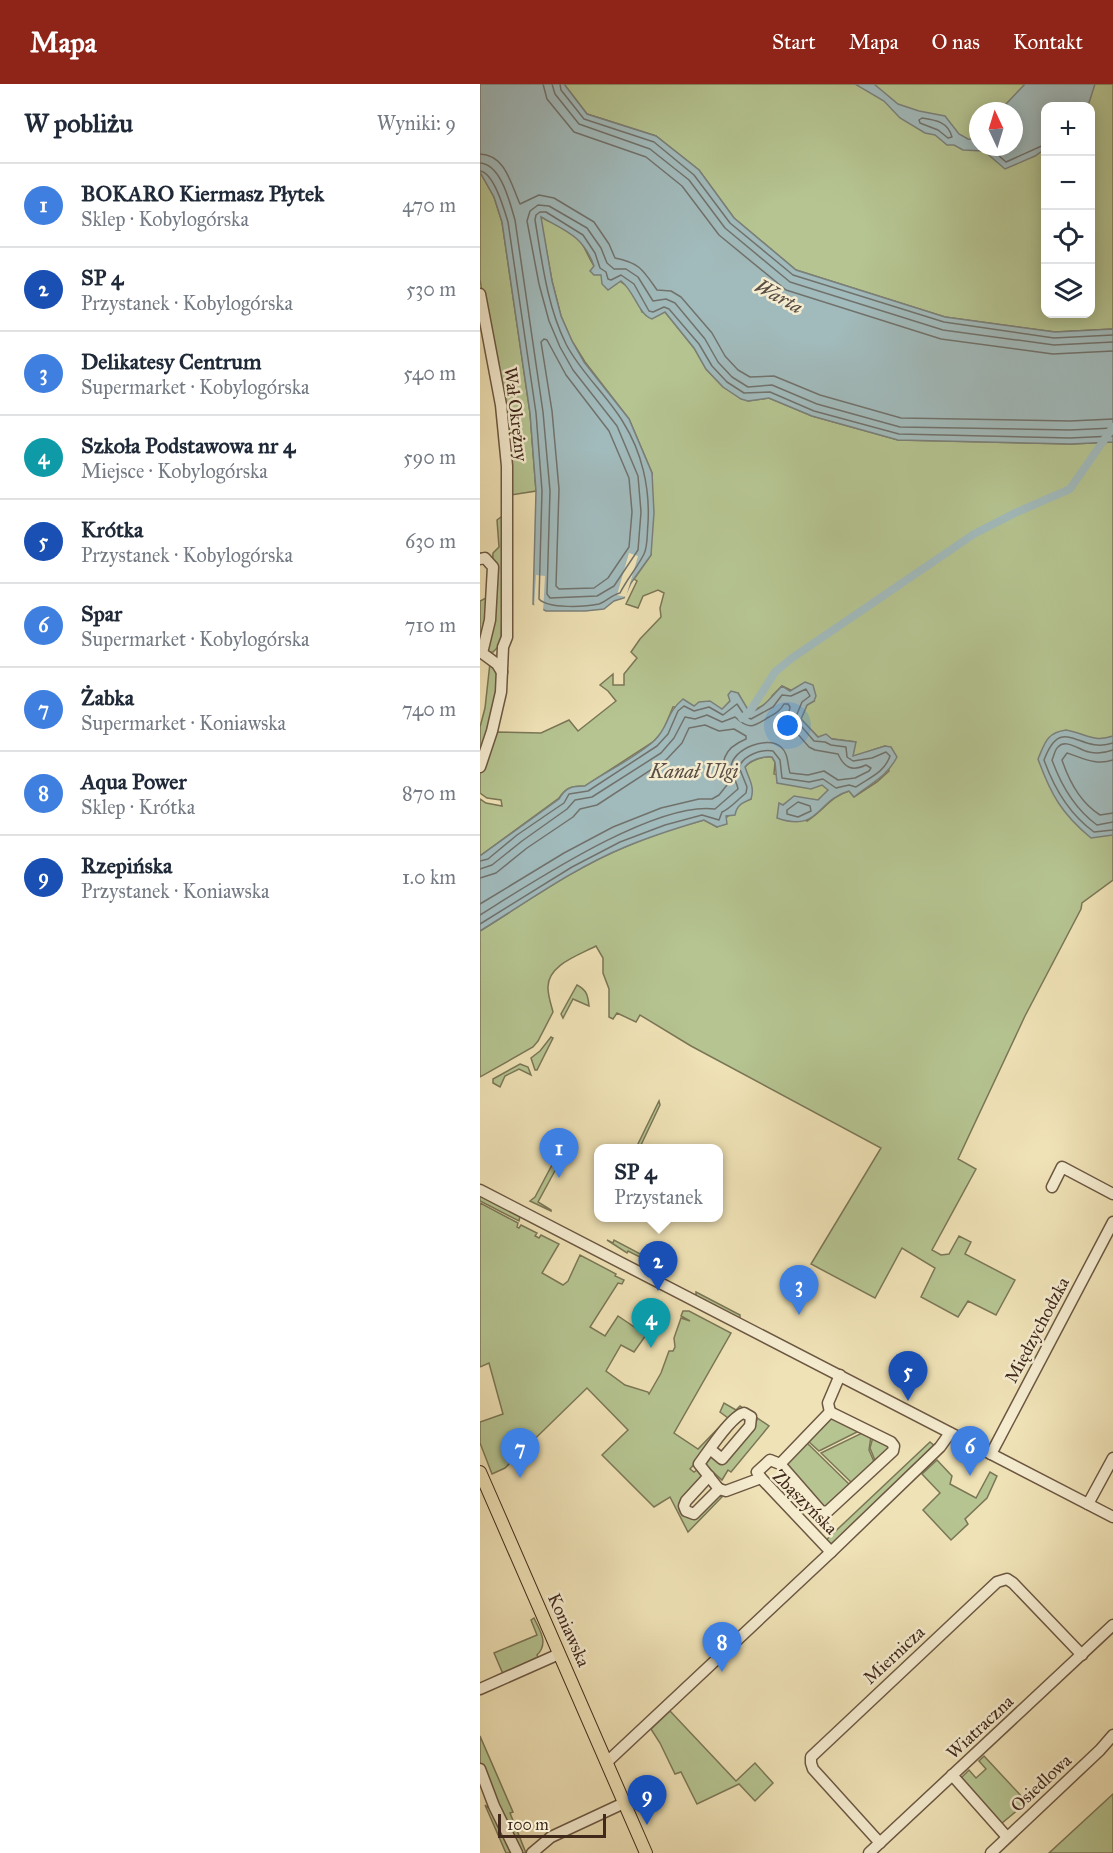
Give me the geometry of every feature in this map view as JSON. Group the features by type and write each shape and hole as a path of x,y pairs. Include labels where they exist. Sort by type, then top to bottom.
{"main road":[{"name":"Koniawska","path":"480,1472 646,1853"}],"street":[{"name":"Wał Okrężny","path":"480,294 501,405 507,466 507,637 503,647 501,692 480,767"},
{"path":"480,559 485,558 493,567 490,620 481,654"},
{"path":"481,654 490,654 503,647"},
{"path":"481,654 497,664 502,673"},
{"path":"1052,1187 1062,1167 1113,1194"},
{"path":"480,1190 1113,1517"},
{"name":"Międzychodzka","path":"991,1454 1112,1228"},
{"path":"830,1412 828,1403 840,1375"},
{"path":"761,1478 757,1472 770,1460 780,1464 821,1511 827,1512 893,1451 894,1446 891,1442 830,1412"},
{"path":"780,1464 830,1412"},
{"path":"607,1761 831,1552 940,1447 950,1433"},
{"path":"709,1476 686,1501 684,1506 686,1512 694,1514 719,1489 709,1476 699,1464 710,1449"},
{"path":"1088,1504 1113,1458"},
{"name":"Zbąszyńska","path":"719,1489 726,1491 761,1478 831,1552"},
{"name":"Miernicza","path":"880,1843 813,1769 811,1757 996,1582 1007,1579 1013,1583 1082,1655"},
{"name":"Wiatraczna","path":"869,1853 1113,1625"},
{"path":"480,1689 559,1654"},
{"name":"Osiedlowa","path":"991,1853 1113,1735"},
{"path":"480,1769 494,1806 518,1853"},
{"path":"952,1776 1007,1837"},
{"path":"532,1853 551,1837 624,1803"}],"green space":[{"path":"564,84 1113,84 1113,329 1055,332 945,317 796,270 734,218 699,170 656,136 587,114"},
{"path":"480,172 494,197 502,222 530,413 536,491 511,495 480,279"},
{"path":"540,216 576,237 597,270 604,276 622,282 630,289 642,312 665,312 694,348 706,369 723,387 748,401 769,398 812,416 898,440 1071,444 1113,442 1113,880 1082,903 1081,909 1025,1016 958,1159 976,1169 932,1250 941,1255 949,1254 959,1236 971,1242 965,1254 1015,1280 996,1315 968,1301 958,1317 921,1297 935,1268 902,1248 875,1298 811,1264 881,1148 691,1046 640,1015 636,1022 617,1013 613,1019 609,1017 609,989 603,973 603,958 596,946 565,962 553,973 548,988 553,1012 533,1047 480,1077 480,931 569,875 606,855 664,832 704,820 717,827 741,803 751,799 745,767 757,759 772,757 775,762 774,774 822,785 829,790 818,800 791,799 783,805 807,821 837,796 849,791 854,797 889,771 885,746 852,757 855,742 818,737 801,719 807,705 814,701 782,686 769,702 749,713 738,693 731,692 730,701 722,710 693,706 673,707 663,731 653,742 585,786 567,789 559,798 480,856 480,799 486,803 502,806 501,800 487,798 480,793 480,773 495,732 541,733 569,720 578,731 616,701 600,685 613,674 613,685 624,685 624,674 637,658 631,652 661,617 660,608 664,593 658,590 643,596 638,608 626,604 637,581 634,579 651,555 652,473 629,419 585,362 572,341 561,316"},
{"path":"505,514 501,644 493,652 482,653 490,620 493,553 499,547 497,520"},
{"path":"488,597 486,617 480,640 480,601"},
{"path":"490,663 500,671 501,692 480,763 480,727 485,708"},
{"path":"577,985 586,994 589,1006 573,999 563,1018 561,1014"},
{"path":"551,1037 553,1038 535,1070 531,1058"},
{"path":"520,1064 528,1067 531,1075 519,1069 505,1076 500,1087 493,1083 493,1079"},
{"path":"659,1101 660,1105 641,1144 638,1144"},
{"path":"552,1165 557,1167 538,1202 551,1211 530,1201 535,1197"},
{"path":"480,1196 520,1216 519,1221 480,1201"},
{"path":"480,1203 518,1223 517,1227 521,1225 537,1233 535,1236 539,1238 541,1235 559,1244 542,1273 563,1285 568,1281 580,1255 624,1280 622,1284 618,1283 590,1327 605,1336 618,1316 646,1335 634,1352 621,1345 606,1371 625,1385 649,1394 661,1373 669,1351 673,1351 675,1347 674,1338 681,1318 690,1321 681,1316 683,1311 689,1311 731,1333 674,1433 698,1449 728,1418 720,1412 724,1403 736,1410 740,1406 769,1426 731,1472 728,1470 722,1480 704,1464 710,1455 723,1464 757,1420 741,1410 690,1469 694,1472 697,1470 702,1472 703,1476 680,1502 687,1516 717,1494 722,1497 688,1532 670,1497 654,1507 602,1455 628,1430 587,1388 505,1468 492,1474 480,1443 480,1422 503,1414 489,1363 480,1367"},
{"path":"607,1240 613,1243 614,1240 648,1258 650,1262 628,1251 627,1253"},
{"path":"696,1292 740,1315 740,1319 696,1296"},
{"path":"831,1417 861,1430 819,1451 808,1441"},
{"path":"864,1432 871,1436 869,1450 875,1464 853,1484 821,1453"},
{"path":"873,1437 888,1444 889,1448 876,1463 870,1448"},
{"path":"806,1442 851,1486 830,1506 824,1508 787,1468 787,1461"},
{"path":"930,1442 936,1447 832,1545 825,1541"},
{"path":"937,1460 952,1476 950,1484 976,1498 990,1472 997,1476 987,1498 965,1519 968,1524 951,1540 923,1510 940,1493 922,1474"},
{"path":"534,1618 543,1641 538,1657 503,1674 494,1653 537,1635 531,1620"},
{"path":"670,1711 736,1781 755,1763 773,1783 755,1801 739,1784 697,1804 681,1772 675,1774 651,1729"},
{"path":"480,1736 513,1812 510,1813 526,1853 520,1853 480,1765"},
{"path":"984,1756 1025,1800 1025,1804 1002,1823 999,1823 961,1778 969,1770 976,1778 986,1769 979,1761"},
{"path":"1113,1794 1113,1853 1049,1853"},
{"path":"485,1805 491,1810 514,1853 506,1853"}],"water":[{"name":"Warta","path":"480,84 564,84 587,114 656,136 699,170 734,218 796,270 945,317 1055,332 1113,329 1113,442 1071,444 898,440 812,416 769,398 748,401 741,399 723,387 706,369 694,348 665,312 652,319 647,316 621,281 608,290 602,284 601,275 594,275 590,271 594,266 579,241 573,235 541,217 552,281 561,316 584,362 629,419 652,473 654,513 651,555 631,583 624,598 614,601 604,609 585,611 546,611 533,604 536,491 530,413 502,222 494,197 480,172"},
{"path":"855,84 874,84 898,104 945,116 959,134 969,139 969,150 947,145 935,135 925,133 900,118 884,101"},
{"path":"1025,84 1095,84 1089,102 1041,102 1041,152 1005,169 990,156 1023,156 1023,102 1008,102"},
{"name":"Kanał Ulgi","path":"805,682 813,685 816,696 814,701 807,705 801,719 818,737 826,734 832,739 856,742 853,756 885,746 891,747 897,757 878,780 854,797 849,791 838,795 817,814 802,821 791,822 777,818 779,803 783,805 794,796 818,800 828,790 822,785 811,789 777,783 775,762 772,757 757,759 745,767 752,787 751,799 740,805 735,815 726,816 727,824 717,827 704,820 664,832 606,855 569,875 480,931 480,856 559,799 567,790 585,786 648,746 660,735 673,709 683,699 694,706 699,702 710,701 722,709 730,701 728,695 731,691 738,693 750,713 764,705 782,686 790,691"},
{"path":"1066,730 1094,738 1113,736 1113,835 1091,838 1072,821 1058,803 1048,783 1038,759 1050,736"}],"pier":[{"path":"629,553 638,556 626,597 617,595"},
{"path":"536,575 545,576 543,613 534,608"}],"waterway":[{"name":"Kanał Ulgi","path":"742,718 749,713 775,672 792,658 974,534 1070,489 1113,427"}],"place":[{"name":"BOKARO Kiermasz Płytek","path":"559,1178"},
{"name":"SP 4","path":"658,1291"},
{"name":"Delikatesy Centrum","path":"799,1315"},
{"name":"Szkoła Podstawowa nr 4","path":"651,1348"},
{"name":"Krótka","path":"908,1401"},
{"name":"Spar","path":"970,1476"},
{"name":"Żabka","path":"520,1478"},
{"name":"Aqua Power","path":"722,1672"},
{"name":"Rzepińska","path":"647,1825"}]}
